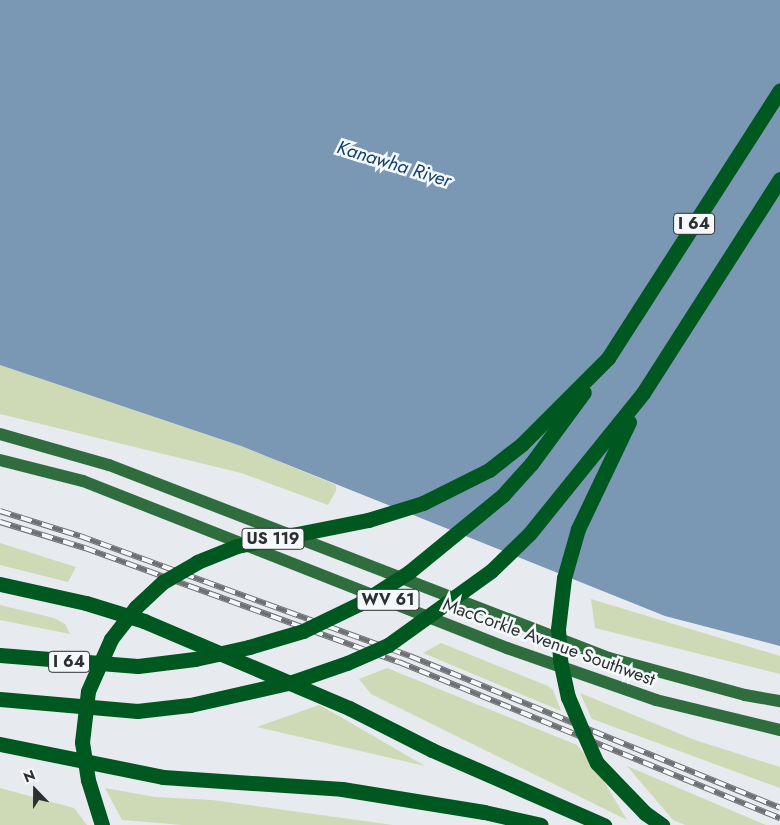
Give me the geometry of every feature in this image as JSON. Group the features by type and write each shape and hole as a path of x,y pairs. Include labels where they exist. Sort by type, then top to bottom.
{"highway":[{"name":"I 64","path":"0,655 138,666 195,659 303,631 359,604 409,572 503,495 553,436 608,358 780,90"},
{"name":"I 64","path":"0,699 137,711 190,705 292,682 388,645 491,571 530,533 643,393 780,179"},
{"name":"US 119","path":"102,825 88,780 82,742 88,691 111,640 136,607 163,582 188,567 236,546 368,520 423,503 489,470 522,444 608,358"},
{"path":"643,393 578,529 564,578 558,629 560,660 568,697 597,763 645,813 662,825"},
{"path":"0,584 86,603 144,622 349,708 432,750 604,825"},
{"path":"0,744 163,777 342,789 484,812 541,825"}],"main road":[{"name":"MacCorkle Avenue Southwest","path":"0,434 108,465 609,658 745,695 780,701"},
{"name":"MacCorkle Avenue Southwest","path":"0,460 83,481 507,648 656,700 780,730"}],"green space":[{"path":"0,365 241,446 336,485 336,491 328,505 241,473 0,414"},
{"path":"0,543 76,567 68,582 0,565"},
{"path":"591,599 780,656 780,674 595,628"},
{"path":"0,605 54,618 65,624 70,634 0,620"},
{"path":"441,643 548,686 553,690 561,711 423,653"},
{"path":"387,668 577,745 597,770 627,820 371,694 359,679"},
{"path":"580,693 695,740 780,767 780,788 592,719"},
{"path":"319,705 339,716 425,766 257,727"},
{"path":"627,766 766,825 685,825 673,820"},
{"path":"0,788 74,808 87,825 0,825"},
{"path":"105,788 155,797 212,800 393,825 182,825 122,820"}],"water":[{"name":"Kanawha River","path":"0,0 780,0 780,646 665,616 241,446 0,365"}],"railway":[{"path":"0,511 80,536 410,656 780,808"},
{"path":"0,522 85,548 399,662 780,818"}]}
